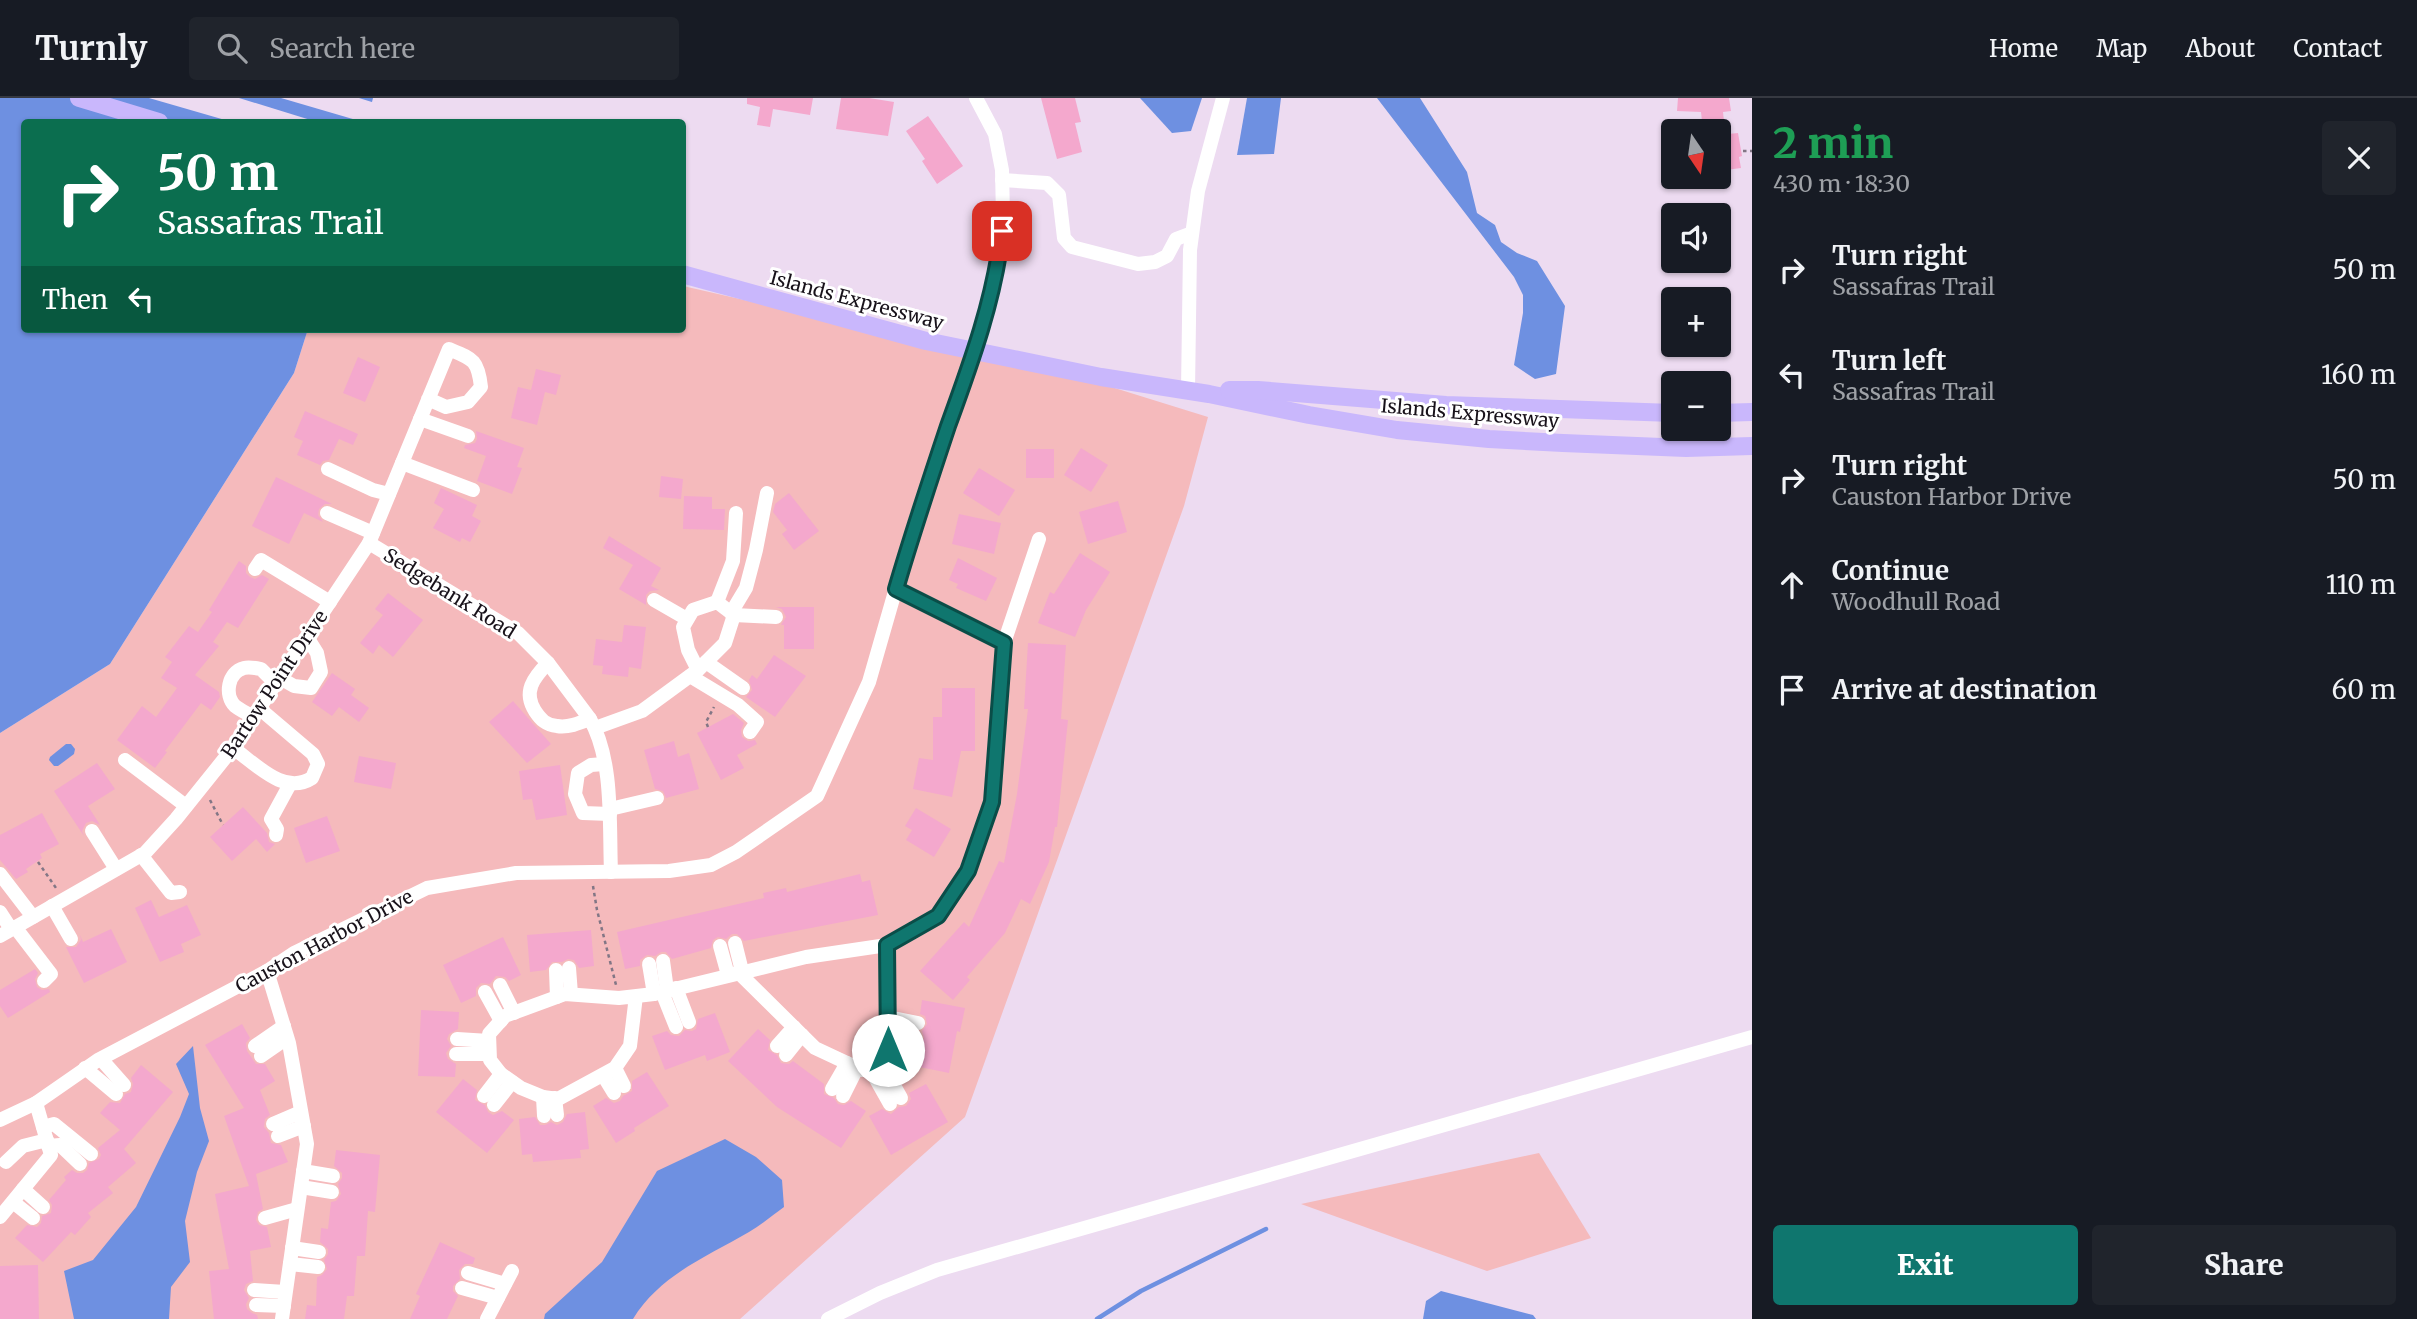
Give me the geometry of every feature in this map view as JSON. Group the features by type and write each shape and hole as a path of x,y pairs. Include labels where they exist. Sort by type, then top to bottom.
{"main road":[{"path":"79,98 149,119"},
{"name":"Islands Expressway","path":"686,275 926,341 1101,377 1396,430 1489,439 1686,448 1752,446"},
{"name":"Islands Expressway","path":"1188,391 1258,390 1446,405 1661,413"},
{"path":"1731,413 1752,412"}],"street":[{"name":"Causton Harbor Drive","path":"0,1119 36,1103 85,1068 267,971 294,953 427,888 516,873 669,871 711,865 736,852 817,796 869,682 917,515 975,351 1001,245 1002,180 995,134 976,98"},
{"path":"1188,391 1188,285 1192,233 1198,191 1223,98"},
{"path":"1002,180 1047,183 1059,195 1064,238 1072,247 1138,264 1155,262 1167,256 1176,239 1192,233"},
{"name":"Bartow Point Drive","path":"8,931 141,855 186,806 233,748 371,538 428,399 449,349 468,357 479,368 481,387 468,402 446,407 428,399"},
{"path":"420,419 468,436"},
{"path":"402,463 474,490"},
{"path":"328,470 373,490 389,494"},
{"path":"548,663 535,676 528,694 530,703 542,722 558,727 593,724 642,711 698,669 725,643 733,614 746,588 767,493"},
{"name":"Sedgebank Road","path":"327,513 371,538 518,633 548,663 593,724 610,788 611,872"},
{"path":"717,602 733,561 736,513"},
{"path":"760,529 776,532"},
{"path":"636,996 630,1046 609,1072 549,1097 507,1078 490,1060 489,1034 505,1016 564,996 636,996 806,957 887,945 938,916 968,871 992,802 1004,643 1039,539"},
{"path":"255,569 261,560 330,602"},
{"path":"896,589 1004,643"},
{"path":"654,600 688,620"},
{"path":"717,602 733,614 776,617"},
{"path":"717,602 693,610 683,627 688,650 698,669 720,695 738,705 757,722 750,732"},
{"path":"233,748 281,782 305,783 312,778 318,764 313,754 257,713 235,706 229,698 230,680 244,668 261,669 278,681 311,688 321,672 317,653 307,637"},
{"path":"698,669 743,688"},
{"path":"125,760 186,806"},
{"path":"604,764 592,765 578,773 575,794 583,813 610,812 657,798"},
{"path":"275,835 277,829 271,819 289,784"},
{"path":"92,831 116,869"},
{"path":"141,855 171,893 180,892"},
{"path":"0,874 33,917"},
{"path":"58,903 72,939"},
{"path":"0,912 8,931 51,974 44,981"},
{"path":"735,943 736,972"},
{"path":"838,1093 863,1063 888,1050 887,945"},
{"path":"720,946 736,972 815,1048 863,1063 896,1101"},
{"path":"656,962 665,991 682,1025"},
{"path":"562,969 564,996"},
{"path":"255,1297 284,1306 307,1144 286,1032 267,971"},
{"path":"499,985 514,1013"},
{"path":"485,992 500,1021"},
{"path":"888,1024 917,1030"},
{"path":"781,1051 798,1031"},
{"path":"258,1051 286,1032"},
{"path":"828,1319 880,1293 937,1270 1752,1037"},
{"path":"457,1039 489,1047"},
{"path":"456,1054 489,1047"},
{"path":"85,1068 120,1090 101,1059"},
{"path":"609,1072 619,1089"},
{"path":"489,1100 507,1078"},
{"path":"549,1097 551,1116"},
{"path":"0,1217 51,1155 36,1103"},
{"path":"276,1130 302,1119"},
{"path":"6,1162 23,1146 46,1138 54,1124 85,1159 46,1138"},
{"path":"303,1171 333,1176"},
{"path":"301,1187 332,1192"},
{"path":"13,1202 38,1212 23,1189"},
{"path":"265,1218 298,1209"},
{"path":"292,1248 319,1252"},
{"path":"290,1264 318,1268"},
{"path":"487,1319 512,1271"},
{"path":"468,1273 505,1284"},
{"path":"462,1288 498,1298"}],"path":[{"path":"1743,152 1752,151"},
{"path":"708,727 706,722 720,695"},
{"path":"198,791 209,799 223,825"},
{"path":"38,862 58,903"},
{"path":"591,872 597,910 619,998"}],"shaded area":[{"path":"686,287 1076,376 1208,417 1184,506 965,1117 740,1319 0,1319 0,733 110,664 294,373 307,333 686,333"},
{"path":"1539,1153 1591,1238 1487,1271 1301,1204"}],"water":[{"path":"0,98 373,98 368,119 21,119 21,333 307,333 294,373 110,664 0,733"},
{"path":"1140,98 1202,98 1191,131 1172,133"},
{"path":"1247,98 1281,98 1274,154 1237,155"},
{"path":"1377,98 1420,98 1467,172 1477,213 1495,225 1501,242 1517,253 1537,261 1565,306 1556,374 1535,379 1514,365 1523,313 1523,295 1514,277"},
{"path":"66,744 71,744 75,749 74,754 54,766 49,760 50,757"},
{"path":"193,1046 200,1108 209,1141 197,1172 185,1221 190,1262 171,1287 169,1319 74,1319 64,1271 93,1260 136,1207 189,1094 176,1064"},
{"path":"725,1139 756,1157 782,1180 784,1207 670,1279 656,1290 633,1319 544,1319 545,1314 602,1262 657,1171"},
{"path":"1441,1291 1533,1315 1536,1319 1423,1319 1426,1301"}],"pier":[{"path":"149,98 239,98 307,119 222,119"},
{"path":"281,98 359,98 375,103 371,119 353,119"}],"building":[{"path":"747,98 813,98 810,115 773,109 770,127 757,125 760,107 747,104"},
{"path":"841,98 869,98 894,102 888,136 836,129"},
{"path":"1041,98 1075,98 1081,122 1075,123 1082,152 1057,159"},
{"path":"1678,98 1729,98 1731,111 1723,112 1724,119 1702,119 1701,112 1677,111"},
{"path":"928,116 963,166 937,184 922,161 925,159 906,131"},
{"path":"1738,133 1741,168 1731,169 1731,134"},
{"path":"358,357 380,367 365,402 343,393"},
{"path":"536,369 561,375 556,395 545,392 537,425 511,418 518,387 531,390"},
{"path":"305,411 358,434 353,445 339,439 329,460 320,465 297,455 303,441 294,437"},
{"path":"476,431 524,448 517,467 522,468 512,494 477,481 486,456 464,448 465,445 475,443"},
{"path":"1081,448 1108,465 1091,492 1064,475"},
{"path":"1026,449 1054,449 1054,478 1026,478"},
{"path":"979,468 1015,490 999,516 963,493"},
{"path":"661,476 683,479 681,499 659,497"},
{"path":"276,477 332,504 325,504 319,509 318,515 323,522 304,513 289,544 252,526"},
{"path":"441,488 477,505 472,516 481,521 470,542 462,538 460,542 433,528 444,509 434,503"},
{"path":"789,493 819,531 794,550 782,534 787,530 773,512 775,504"},
{"path":"684,496 712,497 712,509 725,509 724,530 683,529"},
{"path":"1118,501 1127,532 1088,544 1079,512"},
{"path":"959,514 1001,523 994,554 952,544"},
{"path":"609,536 661,568 651,586 659,590 650,591 646,595 646,605 619,589 633,565 603,548"},
{"path":"1080,553 1110,572 1086,610 1075,637 1038,623 1050,592 1054,594"},
{"path":"958,558 997,578 986,601 956,588 958,584 949,580"},
{"path":"239,561 246,566 246,573 250,577 255,579 262,575 269,579 238,628 227,622 213,642 219,646 195,675 219,692 220,697 211,710 201,703 155,768 117,740 142,706 156,717 177,688 161,678 172,662 165,657 189,626 198,632 212,612 209,610"},
{"path":"388,593 423,620 393,657 379,645 373,654 360,643 383,615 375,609"},
{"path":"776,607 814,607 814,649 784,649 784,625 781,625 786,617 782,609"},
{"path":"624,625 646,627 641,669 629,667 628,677 602,674 603,666 593,665 596,639 622,642"},
{"path":"1028,643 1066,645 1061,719 1068,720 1057,827 1049,862 1030,904 1021,899 1005,933 967,977 970,980 953,1000 920,971 964,922 969,927 999,861 1004,863 1017,794 1028,709 1024,709"},
{"path":"774,655 806,676 775,717 746,697 752,690 749,680 752,675 757,679"},
{"path":"332,673 355,689 351,695 369,708 359,722 339,707 332,716 312,702"},
{"path":"942,688 975,688 975,751 961,751 952,797 913,789 919,758 933,760 933,717 942,717"},
{"path":"513,701 551,744 527,763 489,722"},
{"path":"733,714 744,723 742,737 748,741 755,740 757,744 737,755 744,768 721,780 697,733"},
{"path":"674,741 678,757 689,753 699,789 666,798 663,791 655,789 644,750"},
{"path":"359,756 396,763 391,789 354,782"},
{"path":"97,763 115,789 88,806 100,825 92,821 86,823 82,831 84,836 54,791"},
{"path":"560,765 567,815 536,820 532,799 523,800 519,771"},
{"path":"243,807 267,833 269,842 275,844 267,852 256,839 232,861 210,837"},
{"path":"916,808 951,829 934,857 906,840 912,830 905,826"},
{"path":"42,813 59,844 40,854 42,858 16,879 0,860 0,835"},
{"path":"327,816 340,851 306,863 294,828"},
{"path":"860,874 862,882 870,880 878,915 744,941 737,934 732,934 726,939 718,937 713,940 711,948 672,959 666,952 655,956 647,955 640,960 640,966 625,969 617,932 764,898 763,893 786,888 787,892"},
{"path":"151,900 159,917 187,905 201,935 181,944 184,952 160,962 135,908"},
{"path":"111,929 127,962 84,983 66,947 76,947 81,940 80,935 83,942"},
{"path":"591,930 594,966 579,968 574,960 568,959 552,962 546,970 530,972 527,935"},
{"path":"503,937 521,975 509,981 505,977 496,976 490,984 481,983 476,988 476,996 461,1003 443,965"},
{"path":"35,969 38,973 35,979 37,987 42,990 49,989 50,992 8,1018 0,1006 0,990"},
{"path":"922,1000 965,1008 960,1032 957,1031 949,1073 910,1065 914,1046 922,1043 922,1031 927,1024 925,1016 920,1014"},
{"path":"421,1010 459,1012 458,1029 449,1034 447,1039 451,1046 446,1053 448,1059 456,1064 455,1077 418,1076"},
{"path":"715,1013 730,1052 707,1061 705,1055 665,1070 652,1036 667,1031 671,1035 679,1036 685,1030 696,1029 698,1019"},
{"path":"242,1024 250,1038 246,1043 247,1051 256,1064 265,1064 275,1081 260,1090 270,1115 265,1119 264,1127 269,1133 271,1143 281,1145 288,1162 256,1174 263,1209 258,1212 256,1220 259,1225 267,1227 271,1247 250,1251 253,1281 246,1284 244,1290 249,1298 247,1309 257,1315 258,1319 214,1319 209,1271 229,1269 215,1194 249,1186 224,1116 244,1108 205,1045"},
{"path":"758,1029 770,1040 768,1050 777,1055 781,1063 789,1064 793,1061 824,1084 824,1094 834,1098 838,1104 844,1105 851,1101 866,1111 841,1148 777,1107 728,1061"},
{"path":"141,1065 173,1092 124,1149 136,1163 108,1187 113,1193 88,1213 91,1217 75,1235 71,1232 43,1262 15,1238 27,1225 37,1227 42,1216 51,1213 52,1205 49,1200 66,1180 64,1177 72,1170 83,1173 89,1163 99,1159 101,1155 98,1148 120,1130 100,1113 110,1102 120,1103 125,1094 131,1092 131,1078"},
{"path":"647,1072 669,1106 616,1143 593,1106 606,1098 614,1103 620,1101 632,1091 632,1081"},
{"path":"463,1079 477,1090 475,1100 485,1105 488,1112 493,1115 502,1111 514,1120 487,1153 436,1112"},
{"path":"926,1084 948,1122 891,1155 869,1116 882,1109 891,1114 899,1107 906,1106 911,1099 909,1093"},
{"path":"585,1112 589,1149 580,1150 581,1158 533,1162 532,1154 522,1155 519,1119 535,1117 540,1125 551,1122 557,1125 563,1122 567,1114"},
{"path":"336,1150 380,1155 375,1212 368,1211 365,1256 357,1256 354,1296 347,1296 344,1319 305,1319 307,1305 316,1306 317,1277 327,1269 324,1260 328,1249 320,1242 321,1228 328,1229 331,1202 336,1201 341,1194 338,1184 342,1173 334,1166"},
{"path":"440,1242 475,1258 473,1264 465,1264 459,1270 460,1279 453,1286 453,1291 458,1296 447,1319 410,1319 420,1296 416,1294"},
{"path":"38,1265 39,1319 0,1319 0,1266"}],"waterway":[{"path":"1097,1319 1141,1291 1266,1229"}],"route":[{"path":"888,1050 887,945 938,916 968,871 992,802 1004,643 896,589 917,515 975,351 996,270 1002,231"}]}
